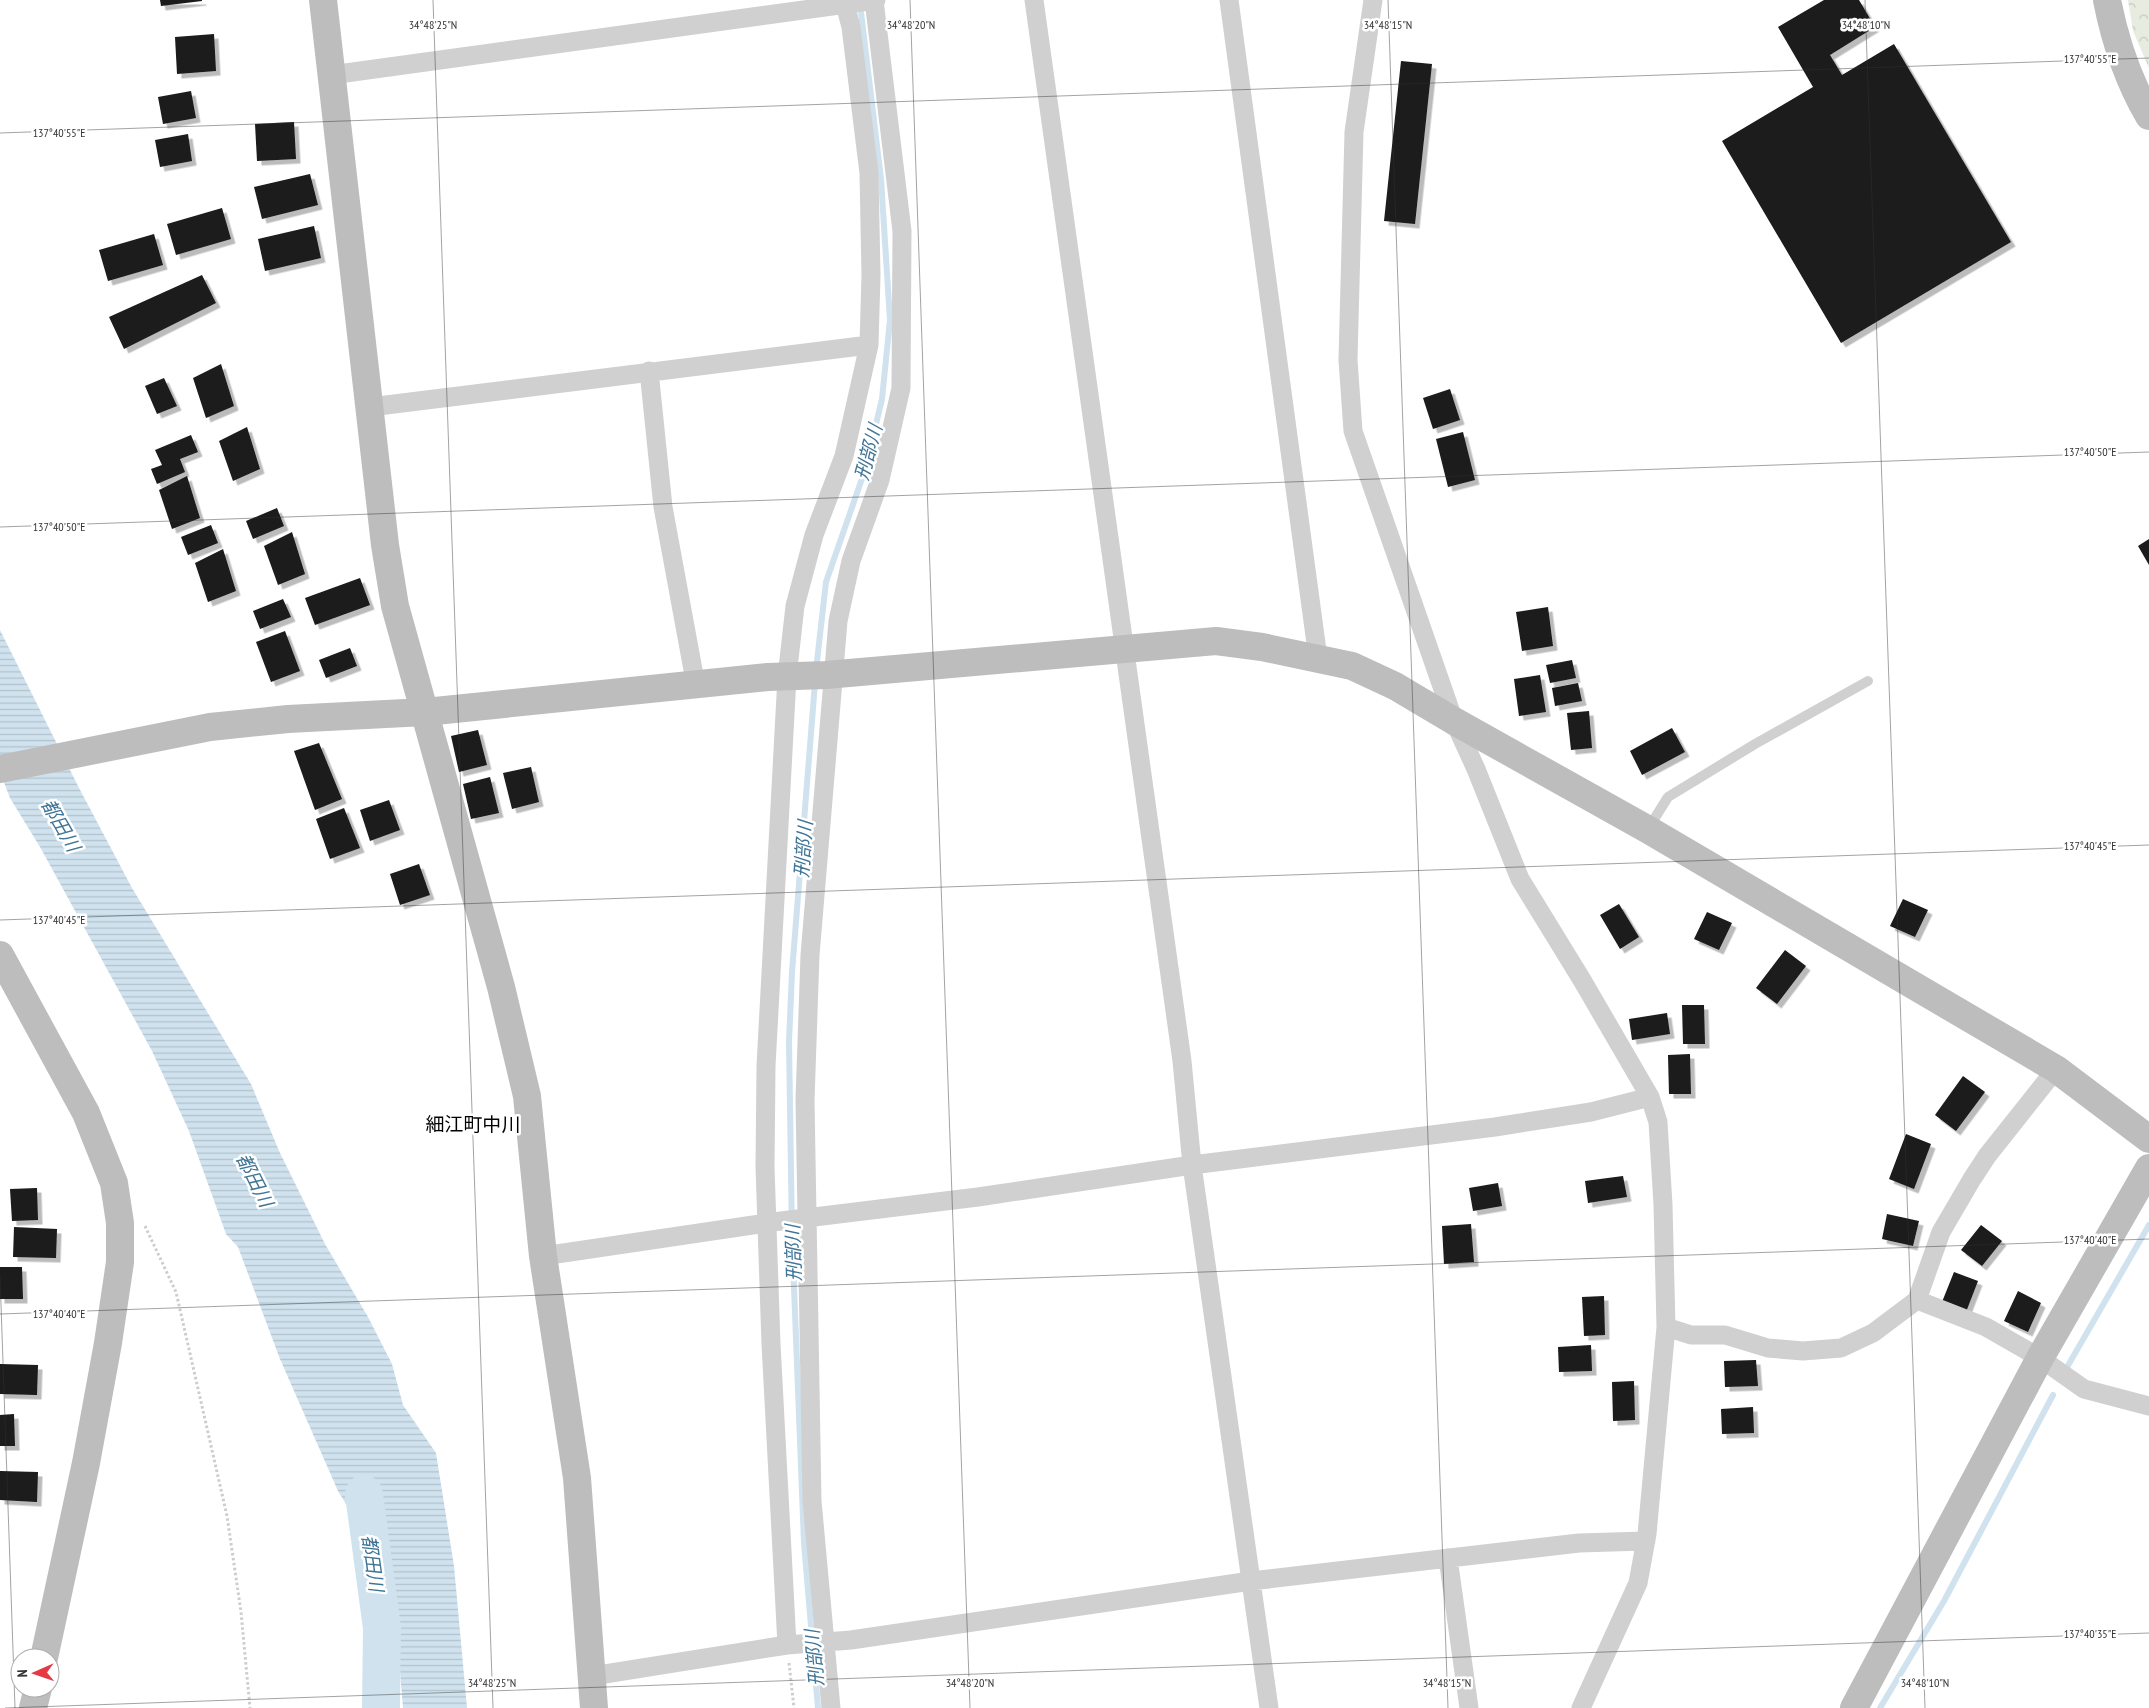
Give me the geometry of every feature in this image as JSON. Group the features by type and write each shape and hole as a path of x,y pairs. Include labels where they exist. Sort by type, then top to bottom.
{"street":[{"path":"323,0 385,545 395,606 501,987 527,1096 543,1256 576,1478 594,1708"},
{"path":"1034,0 1123,651 1182,1061 1192,1165 1269,1708"},
{"path":"1229,0 1318,658"},
{"path":"1374,0 1354,132 1348,360 1353,431 1454,721 1520,879 1582,980 1650,1097 1658,1122 1663,1205 1666,1327 1646,1541 1638,1583 1581,1708"},
{"path":"2107,0 2114,37 2139,100 2149,116"},
{"path":"331,74 861,2"},
{"path":"787,1646 771,1344 770,1223 765,1167 766,1066 789,676 795,606 814,535 844,456 869,345 871,275 869,173 851,27 861,2"},
{"path":"831,1708 823,1642 812,1501 803,1218 810,955 830,674 838,621 851,561 880,480 901,388 902,231 861,2"},
{"path":"370,407 869,345"},
{"path":"649,371 663,507 696,686"},
{"path":"0,769 210,727 288,719 425,712 789,676 1123,651 1216,641 1318,658 1352,666 1395,686 1647,829 2056,1070 2149,1139"},
{"path":"0,955 86,1113 114,1183 120,1223 120,1262 108,1343 86,1463 46,1648"},
{"path":"1666,1327 1691,1335 1725,1335 1768,1348 1803,1351 1841,1348 1873,1332 1917,1300 1941,1232 1986,1156 2056,1070"},
{"path":"543,1256 803,1218 978,1197 1192,1165 1495,1127 1591,1112 1650,1097"},
{"path":"1854,1708 2040,1358 2149,1168"},
{"path":"1917,1300 1986,1327 2040,1358 2084,1389 2149,1406"},
{"path":"592,1676 787,1646 851,1640 1251,1581 1579,1543 1646,1541"},
{"path":"1448,1558 1469,1708"}],"lane":[{"path":"1647,829 1668,797 1754,744 1868,681"}],"path":[{"path":"144,1223 176,1292 215,1458 230,1535 241,1612 250,1708"},
{"path":"787,1646 794,1708"}],"green space":[{"path":"2128,0 2149,0 2149,68 2133,31"}],"water":[{"path":"0,630 78,786 132,888 251,1084 280,1153 325,1244 368,1317 392,1364 403,1405 436,1453 454,1566 467,1708 403,1708 395,1610 386,1569 338,1491 280,1359 238,1247 226,1234 189,1131 152,1051 40,847 10,798 0,772"}],"building":[{"path":"160,0 202,0 202,1 161,6"},
{"path":"1824,0 1859,0 1875,27 1830,55 1842,75 1894,44 2011,242 1841,343 1722,141 1813,87 1778,27"},
{"path":"214,34 216,71 177,74 175,37"},
{"path":"1401,61 1432,64 1415,224 1384,221"},
{"path":"191,91 196,118 163,124 158,97"},
{"path":"294,122 296,159 257,161 255,124"},
{"path":"188,134 192,161 160,167 155,140"},
{"path":"310,174 318,205 262,219 254,187"},
{"path":"222,208 231,239 176,255 167,224"},
{"path":"314,226 321,258 265,271 258,239"},
{"path":"154,234 163,265 108,281 99,250"},
{"path":"202,275 216,303 124,349 109,317"},
{"path":"221,364 234,406 206,418 193,378"},
{"path":"164,378 177,406 157,414 145,386"},
{"path":"1450,389 1460,420 1433,429 1423,398"},
{"path":"247,427 260,469 233,481 219,441"},
{"path":"1463,432 1475,480 1448,487 1436,439"},
{"path":"191,435 198,452 180,459 185,472 157,484 151,469 162,465 155,450"},
{"path":"187,476 200,518 172,529 159,490"},
{"path":"277,508 284,526 253,539 246,521"},
{"path":"211,525 218,543 188,555 181,537"},
{"path":"292,532 305,574 278,585 264,546"},
{"path":"2149,539 2149,565 2138,546"},
{"path":"223,549 236,591 208,602 195,563"},
{"path":"360,578 370,605 315,625 305,598"},
{"path":"283,599 291,617 260,629 253,611"},
{"path":"1548,607 1553,646 1522,651 1516,612"},
{"path":"285,631 300,671 271,682 256,642"},
{"path":"350,648 357,666 326,678 319,660"},
{"path":"1572,660 1576,678 1550,683 1546,665"},
{"path":"1540,675 1546,712 1519,716 1514,679"},
{"path":"1578,683 1582,701 1555,706 1552,688"},
{"path":"1589,711 1592,748 1571,750 1567,713"},
{"path":"1672,728 1685,752 1642,775 1630,751"},
{"path":"478,730 487,765 459,772 451,736"},
{"path":"319,743 342,799 315,810 294,751"},
{"path":"531,767 539,802 512,809 503,773"},
{"path":"490,777 499,813 471,819 463,784"},
{"path":"389,800 400,830 370,841 360,810"},
{"path":"344,808 360,848 330,859 316,819"},
{"path":"419,864 430,895 400,905 390,874"},
{"path":"1903,899 1928,910 1915,937 1890,926"},
{"path":"1619,904 1639,937 1620,949 1600,915"},
{"path":"1707,912 1732,923 1719,950 1694,939"},
{"path":"1785,950 1806,966 1777,1004 1756,988"},
{"path":"1682,1005 1704,1005 1705,1044 1683,1044"},
{"path":"1667,1013 1670,1034 1632,1040 1629,1019"},
{"path":"1690,1054 1691,1094 1669,1094 1668,1055"},
{"path":"1963,1076 1985,1092 1956,1131 1935,1115"},
{"path":"1906,1134 1931,1144 1914,1189 1889,1179"},
{"path":"1623,1176 1627,1197 1588,1203 1585,1181"},
{"path":"1498,1183 1502,1206 1473,1211 1469,1188"},
{"path":"37,1188 38,1220 12,1221 10,1189"},
{"path":"1887,1214 1919,1221 1913,1246 1882,1239"},
{"path":"1471,1224 1474,1262 1444,1264 1442,1226"},
{"path":"1981,1225 2002,1241 1982,1266 1961,1250"},
{"path":"14,1227 57,1229 56,1258 13,1257"},
{"path":"0,1267 22,1267 23,1299 0,1299"},
{"path":"1954,1272 1978,1281 1966,1312 1942,1302"},
{"path":"2018,1291 2041,1303 2028,1332 2004,1321"},
{"path":"1604,1296 1605,1335 1584,1336 1582,1297"},
{"path":"1591,1345 1592,1371 1559,1372 1558,1347"},
{"path":"1756,1360 1758,1386 1725,1387 1724,1361"},
{"path":"0,1364 38,1365 37,1395 0,1394"},
{"path":"1634,1381 1635,1420 1613,1421 1612,1382"},
{"path":"1753,1407 1754,1433 1722,1434 1721,1409"},
{"path":"14,1414 15,1446 0,1446 0,1415"},
{"path":"0,1471 38,1472 37,1502 0,1500"}],"waterway":[{"name":"刑部川","path":"816,670 826,582 865,470 882,399 890,320 881,179 860,4"},
{"name":"刑部川","path":"815,683 792,972 789,1042 792,1236 804,1543 818,1708"},
{"path":"2066,1369 2149,1225"},
{"path":"1880,1708 1944,1601 2053,1395"},
{"name":"都田川","path":"364,1494 382,1628 381,1708"}],"district":[{"name":"細江町中川","path":"473,1124"}]}
